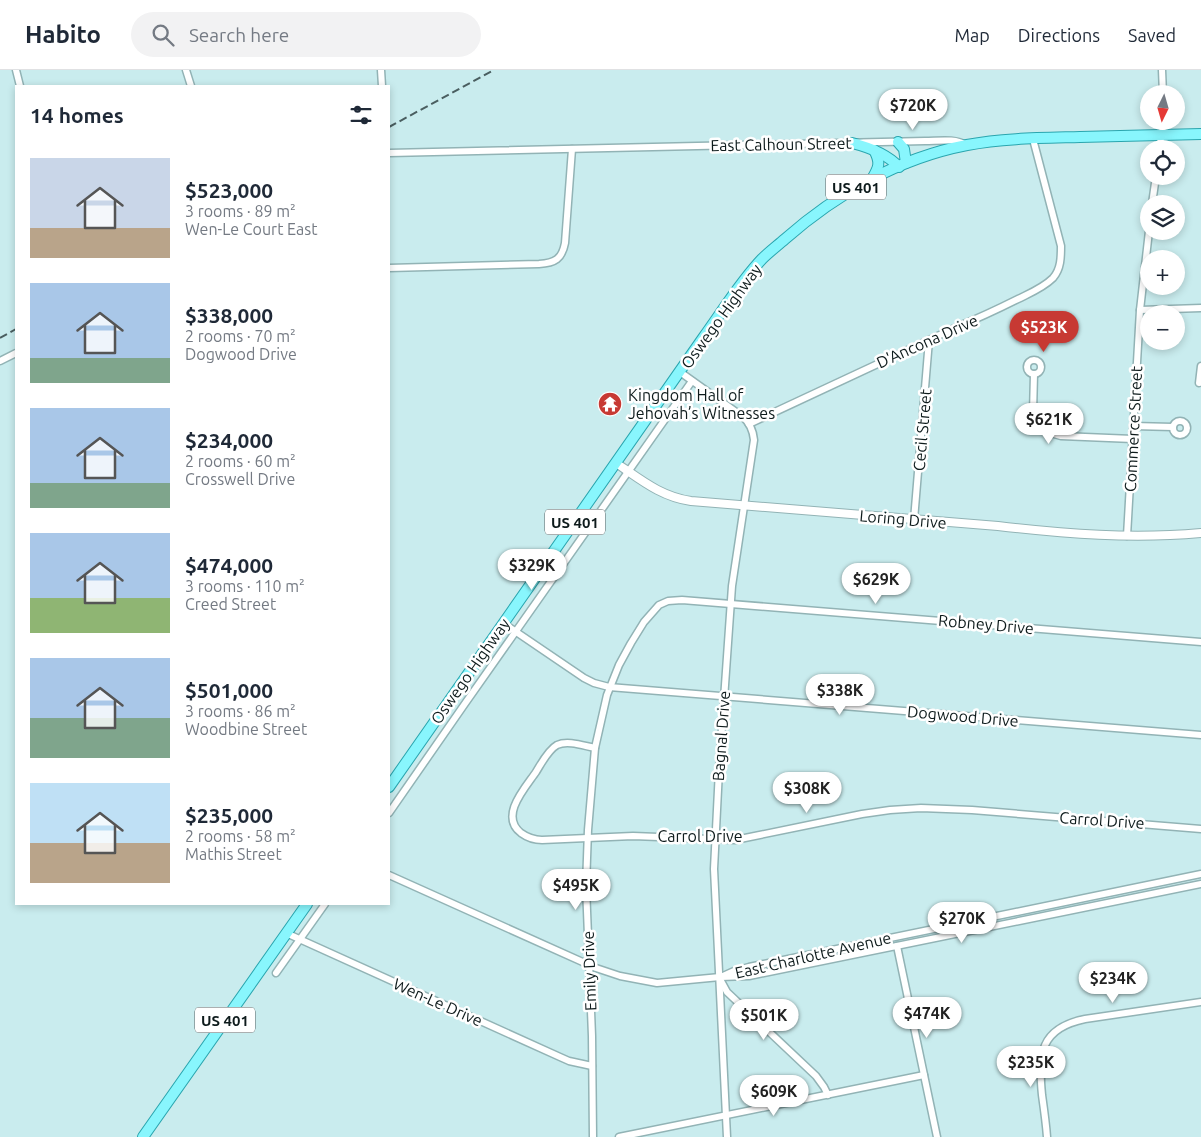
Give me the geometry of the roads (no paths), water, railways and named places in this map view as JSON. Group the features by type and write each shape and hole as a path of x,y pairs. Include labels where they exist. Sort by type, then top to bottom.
{"main road":[{"name":"East Calhoun Street","path":"966,145 1033,138 1201,134"},
{"path":"852,143 874,150 902,165 904,149 898,142"},
{"name":"Oswego Highway","path":"390,786 680,372 762,259 812,216 843,195 902,165 966,145"},
{"path":"872,179 877,171 879,161 874,150"},
{"name":"US 401","path":"143,1137 306,905"}],"street":[{"path":"16,70 20,85"},
{"path":"186,70 191,85"},
{"path":"381,70 382,85"},
{"path":"1162,70 1163,85"},
{"path":"1161,140 1163,130"},
{"name":"D'Ancona Drive","path":"749,424 848,376 1038,290 1057,274 1061,246 1033,138"},
{"name":"East Calhoun Street","path":"390,153 956,141 966,145"},
{"path":"390,268 548,264 557,259 562,253 565,243 572,149"},
{"name":"Commerce Street","path":"1141,305 1148,240"},
{"path":"1185,309 1201,308"},
{"name":"Commerce Street","path":"1127,536 1140,310"},
{"name":"Cecil Street","path":"914,520 929,340"},
{"path":"0,362 15,354"},
{"path":"1199,383 1201,366"},
{"path":"680,372 743,417 749,424"},
{"path":"1034,374 1033,413 1037,423 1046,432 1060,436 1133,439"},
{"name":"Oswego Highway","path":"390,812 692,381"},
{"name":"Bagnal Drive","path":"727,1137 714,869 734,568 754,446 754,434 749,424"},
{"path":"1134,426 1173,427"},
{"name":"Loring Drive","path":"616,463 654,488 677,499 690,502 998,526 1046,532 1127,536 1168,536 1201,533"},
{"name":"Robney Drive","path":"609,687 619,665 644,622 659,606 674,600 1201,642"},
{"name":"Dogwood Drive","path":"503,624 584,678 609,687 1201,735"},
{"name":"Emily Drive","path":"592,1137 592,1066 586,886 591,784 595,748 609,687"},
{"name":"Carrol Drive","path":"595,748 567,744 555,746 515,803 512,813 516,828 532,839 542,840 633,836 735,840 862,814 921,808 972,810 1201,829"},
{"name":"East Charlotte Avenue","path":"720,977 749,967 1201,874"},
{"name":"East Charlotte Avenue","path":"390,875 589,965 620,976 651,982 679,982 749,976 1201,884"},
{"path":"276,973 325,905"},
{"name":"Wen-Le Drive","path":"286,933 560,1057 592,1066"},
{"path":"897,946 937,1137"},
{"path":"720,977 727,992 816,1076 828,1095"},
{"path":"1047,1137 1040,1066 1042,1052 1052,1034 1059,1028 1072,1022 1201,1002"},
{"path":"619,1137 924,1075"}],"railway":[{"path":"390,126 494,70"},
{"path":"0,338 15,330"}],"place":[{"name":"Kingdom Hall of Jehovah’s Witnesses","path":"610,404"}]}
